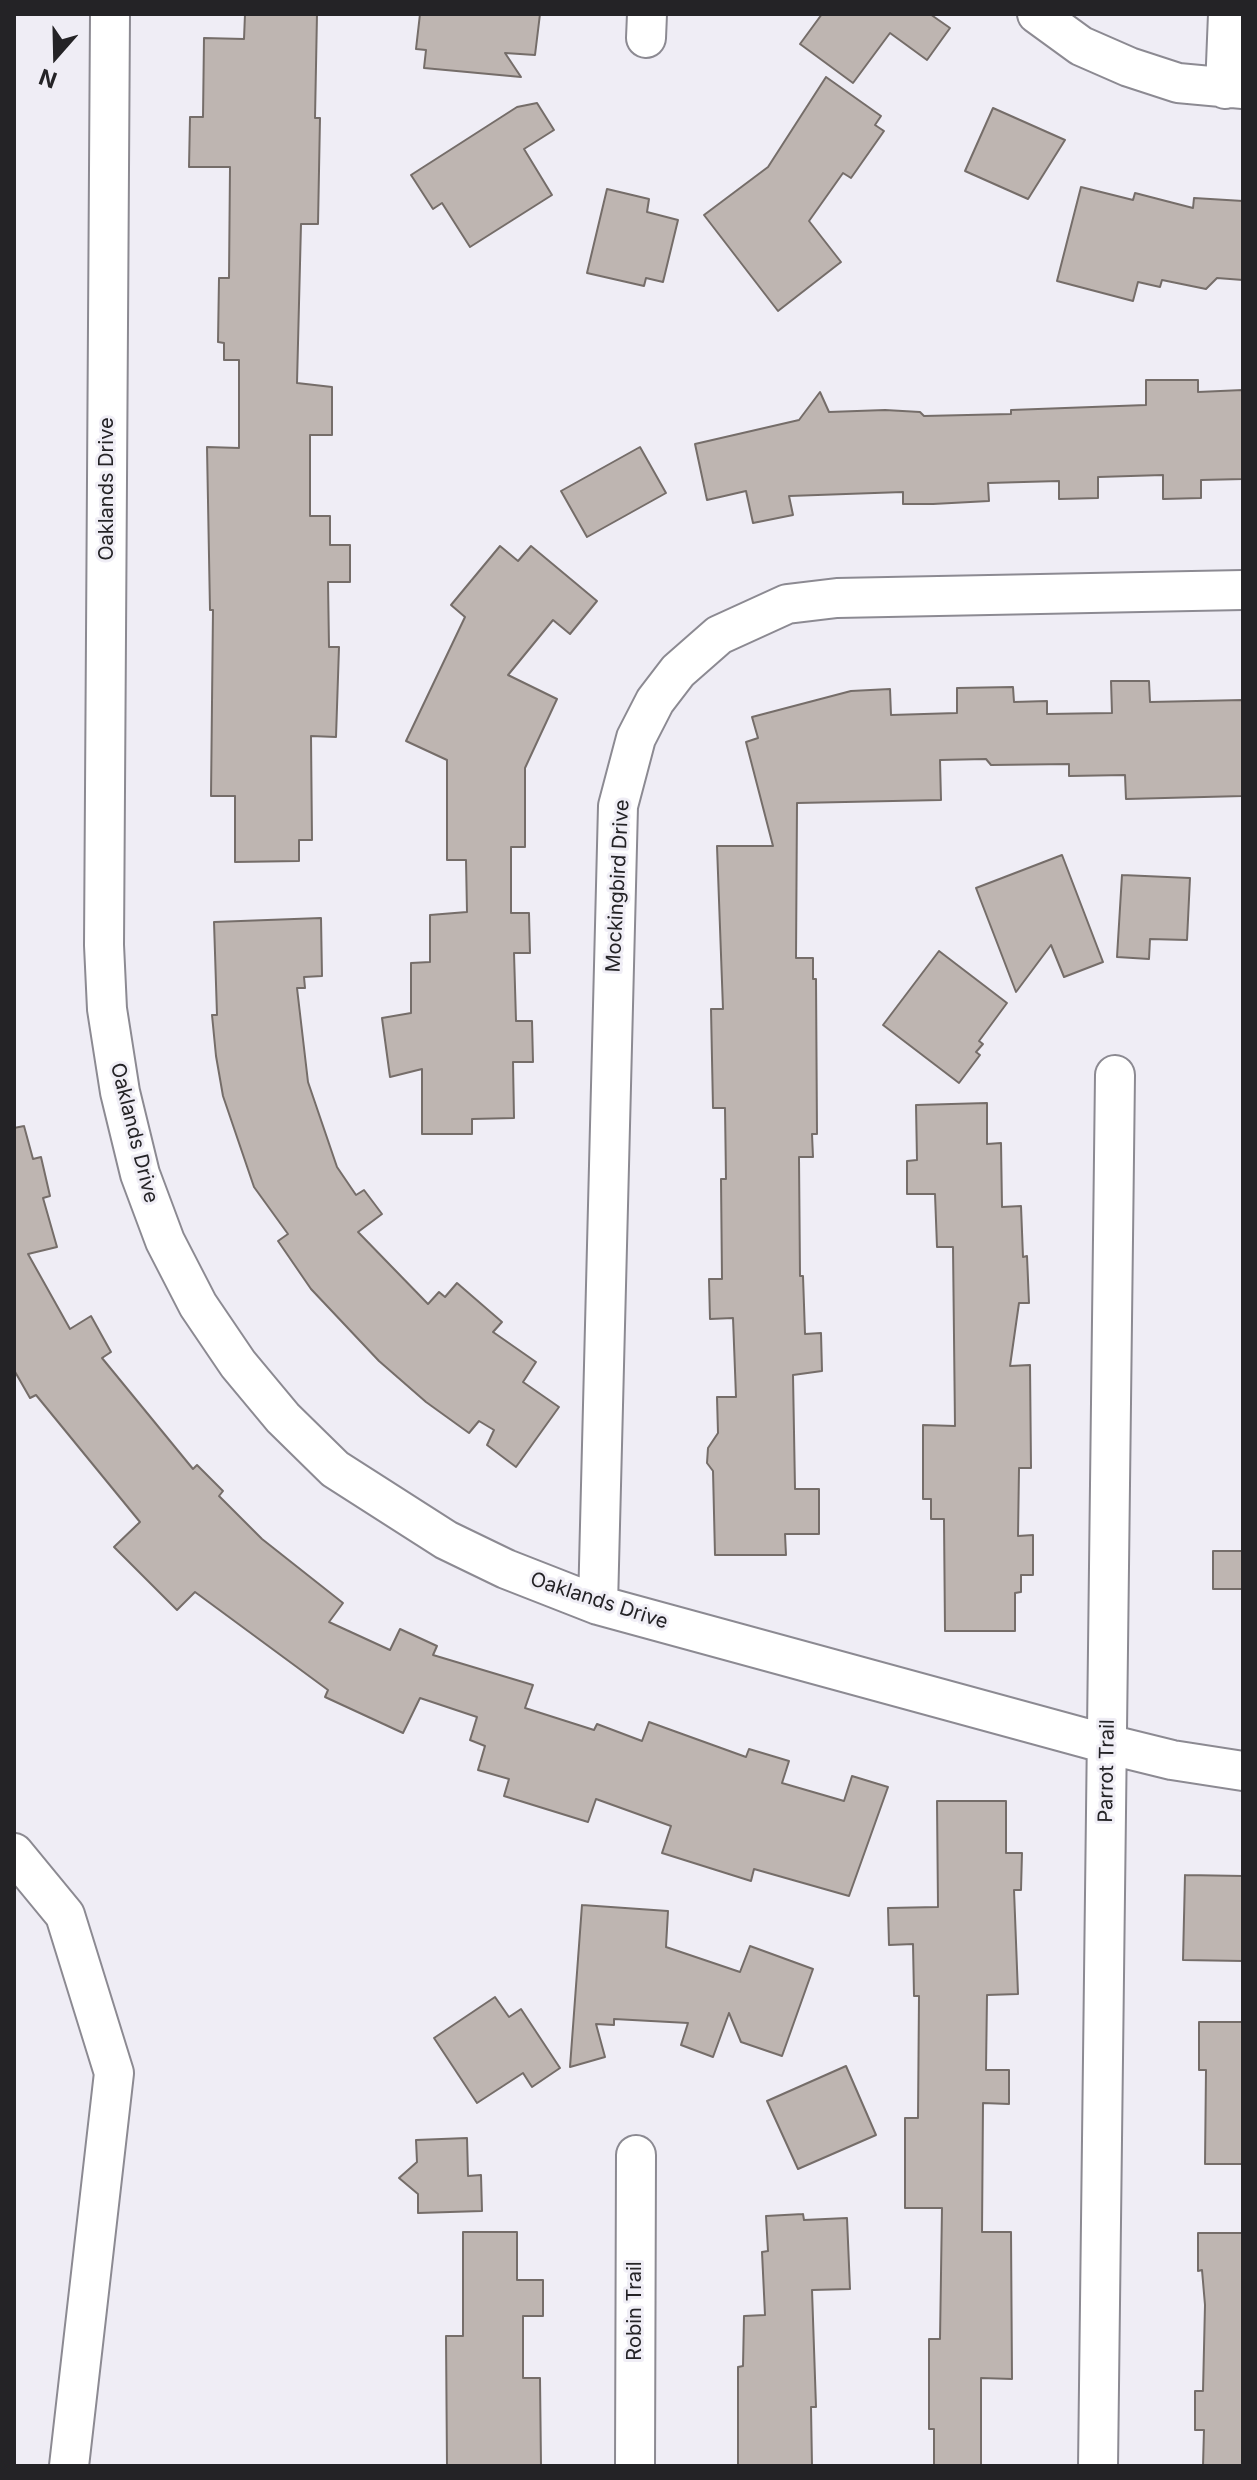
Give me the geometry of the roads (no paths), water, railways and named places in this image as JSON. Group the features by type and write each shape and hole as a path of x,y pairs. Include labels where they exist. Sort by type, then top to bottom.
{"street":[{"name":"Oaklands Drive","path":"110,14 104,945 109,1023 120,1092 140,1174 165,1241 198,1305 238,1364 283,1418 335,1469 446,1540 598,1605 1107,1744 1172,1760 1243,1771"},
{"path":"1037,14 1081,46 1129,67 1178,83 1234,89 1228,14"},
{"name":"Mockingbird Drive","path":"598,1605 618,806 636,738 655,701 678,671 719,635 787,604 837,598 1243,590"},
{"name":"Parrot Trail","path":"1098,2466 1115,1075"},
{"path":"14,1853 65,1915 114,2073 69,2466"},
{"name":"Robin Trail","path":"635,2466 636,2155"}]}
